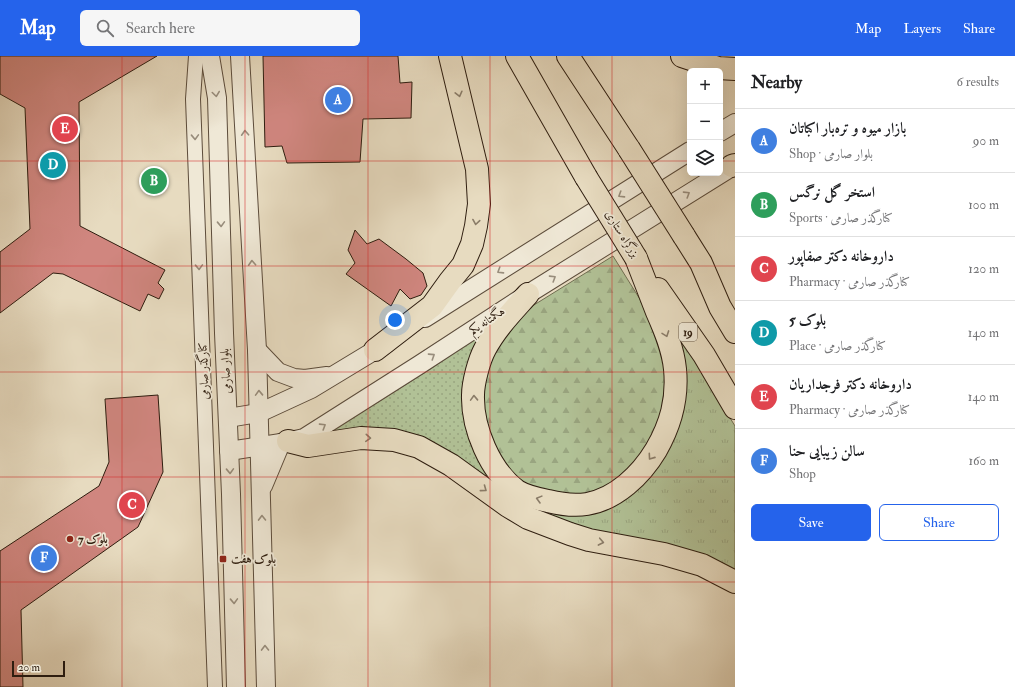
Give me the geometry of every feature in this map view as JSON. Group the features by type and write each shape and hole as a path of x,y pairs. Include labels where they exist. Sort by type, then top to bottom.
{"highway":[{"path":"376,350 432,306 463,266 472,244 479,204 477,169 450,56"},
{"name":"بزرگراه ستاری","path":"516,56 586,177 636,258 704,355 735,408"},
{"path":"568,56 701,263 720,307 735,332"},
{"path":"682,56 718,68 735,69"},
{"path":"528,294 494,334 485,349 477,373 473,394 475,420 481,440 491,461 503,478 518,491 537,499 562,504 586,504 604,499 620,490 638,474 652,457 664,436 672,414 676,393 675,369 671,348 636,258"},
{"path":"701,263 735,300"},
{"path":"285,442 308,446 361,438 394,440 419,447 451,465 508,506 528,518 589,540 664,554 702,565 735,582"}],"street":[{"name":"کنارگذر صارمی","path":"196,56 193,99 216,687"},
{"name":"بلوار صارمی","path":"210,56 217,98 236,687"},
{"path":"240,56 257,350 262,490 266,687"},
{"path":"723,130 735,123"},
{"path":"228,418 259,414 311,389 376,350 687,153"},
{"name":"هگمتانه یکم","path":"229,451 304,438 528,294 734,165"},
{"path":"257,350 278,372 294,378 305,379 336,374"},
{"path":"262,490 285,442"}],"green space":[{"path":"613,256 656,325 667,373 664,407 649,446 621,479 588,495 560,496 520,483 492,448 481,405 489,357 521,313"},
{"path":"501,316 467,376 515,502 451,457 324,436 432,368"},
{"path":"668,318 735,426 735,577 597,535 528,508"}],"building":[{"path":"0,56 157,56 79,102 80,226 165,270 158,283 164,289 159,299 148,294 140,311 63,274 53,273 0,313 0,252 30,229 25,108 0,94"},
{"path":"263,56 398,56 400,83 412,82 411,118 363,119 360,162 287,163 282,146 265,147"},
{"path":"355,230 367,244 379,239 423,273 427,286 421,295 410,299 400,289 391,306 346,274 355,263 348,250"},
{"name":"بلوک 7","path":"158,395 163,472 138,527 21,610 23,687 0,687 0,551 99,486 109,462 105,399"}],"place":[{"name":"بازار میوه و تره‌بار اکباتان","path":"338,100"},
{"name":"داروخانه دکتر فرجداریان","path":"65,129"},
{"name":"بلوک 5","path":"53,165"},
{"name":"استخر گل نرگس","path":"154,181"},
{"name":"داروخانه دکتر صفاپور","path":"132,505"},
{"name":"بلوک 7","path":"70,539"},
{"name":"سالن زیبایی حنا","path":"44,558"},
{"name":"بلوک هفت","path":"223,559"}]}
